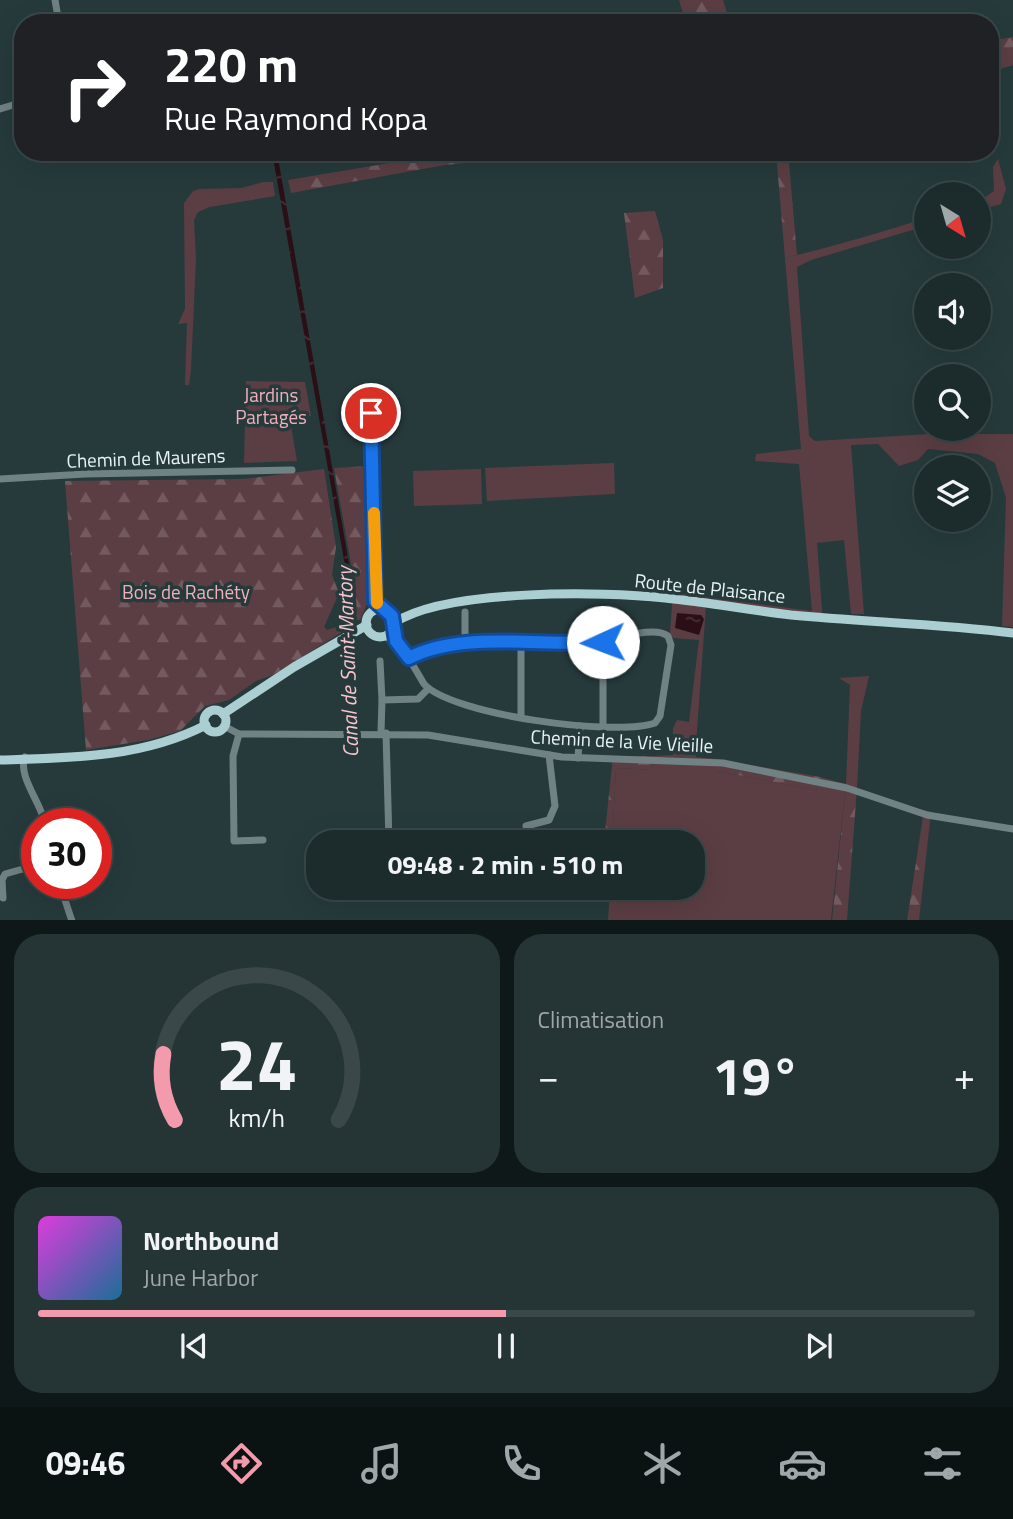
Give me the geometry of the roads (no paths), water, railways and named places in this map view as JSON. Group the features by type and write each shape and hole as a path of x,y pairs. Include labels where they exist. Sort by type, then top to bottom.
{"main road":[{"name":"Route de Plaisance","path":"391,626 404,616 488,597 631,596 788,614 905,621 1013,632"},
{"path":"223,714 294,667 368,629 378,610 391,626 379,637 368,629"},
{"path":"206,726 208,713 217,710 223,714"},
{"path":"0,758 62,757 147,747 206,726 216,731 224,726 223,714"}],"street":[{"path":"371,413 375,601 378,610"},
{"name":"Chemin de Maurens","path":"0,480 85,474 292,470"},
{"path":"465,612 465,644"},
{"path":"391,626 396,641 428,688 449,700 549,724 647,726 655,723 660,716 671,645 668,636 655,630 603,642 465,644 425,650 409,658"},
{"path":"603,642 603,725"},
{"path":"521,643 521,718"},
{"path":"380,661 388,830"},
{"path":"382,700 418,699 428,688"},
{"name":"Chemin de la Vie Vieille","path":"224,726 239,734 428,735 578,758 696,760 765,769 847,788 927,815 1013,828"},
{"path":"578,758 580,726"},
{"path":"239,734 233,756 234,841 263,841"},
{"path":"526,826 549,820 555,806 549,755"},
{"path":"26,758 27,775 39,808"},
{"path":"3,898 2,880 5,874 21,870"},
{"path":"65,900 72,920"}],"water":[{"path":"274,161 279,161 351,575 355,625 352,632 347,577"},
{"path":"677,613 701,615 704,619 699,635 675,628"}],"park label":[{"name":"Jardins Partagés","path":"271,406"},
{"name":"Bois de Rachéty","path":"186,592"}],"water label":[{"name":"Canal de Saint-Martory","path":"348,662"}]}
